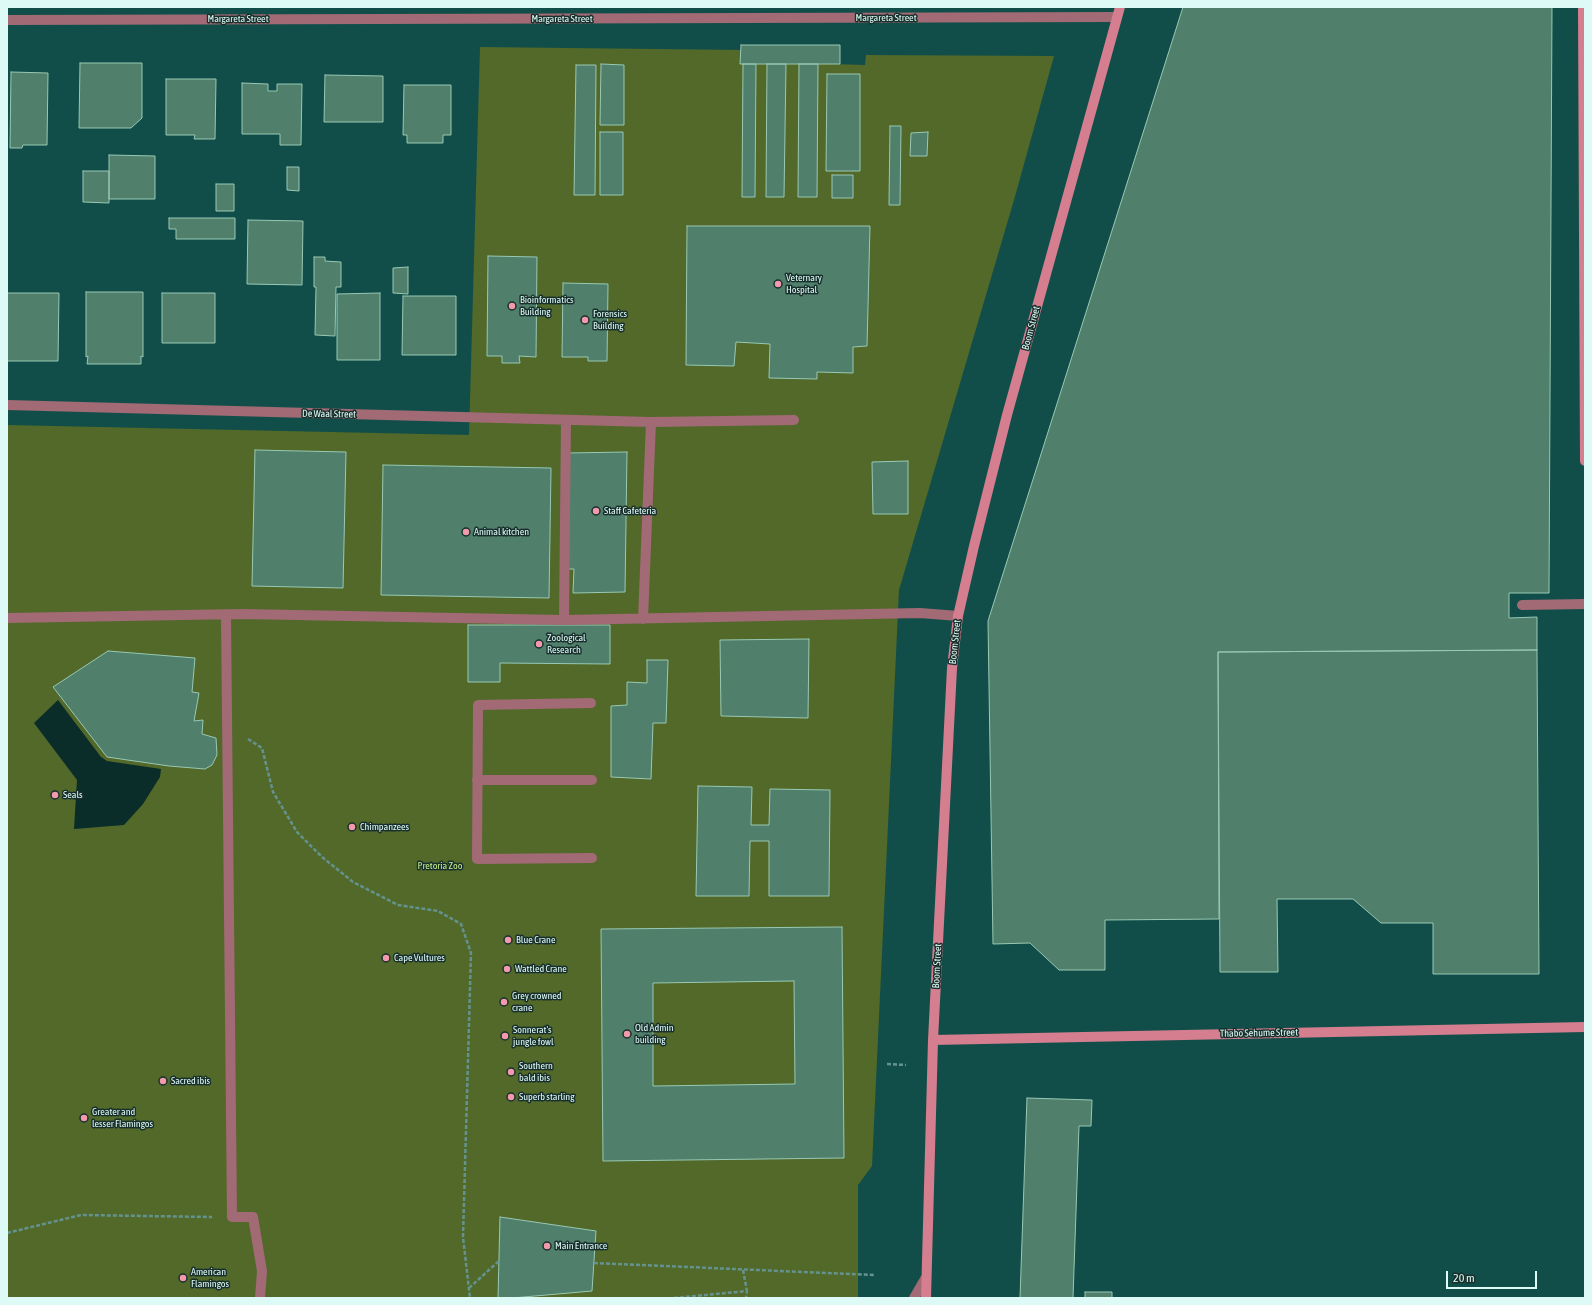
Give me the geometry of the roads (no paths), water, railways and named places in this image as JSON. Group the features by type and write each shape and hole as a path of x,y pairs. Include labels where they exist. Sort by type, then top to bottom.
{"main road":[{"name":"Boom Street","path":"926,1298 925,1279 933,1040 952,668 958,616 1007,415 1120,7"},
{"path":"1583,7 1585,461"},
{"name":"Thabo Sehume Street","path":"933,1040 1585,1027"}],"street":[{"name":"Margareta Street","path":"7,20 1117,17"},
{"name":"De Waal Street","path":"7,405 651,422 794,420"},
{"path":"564,620 566,420"},
{"path":"643,619 651,422"},
{"path":"1522,606 1585,604"},
{"path":"7,618 226,615 564,620 920,613 958,616"},
{"path":"226,615 232,1217 253,1217 262,1271 260,1298"},
{"path":"591,703 478,706 477,859 592,858"},
{"path":"477,780 592,780"},
{"path":"914,1298 925,1279"}],"water":[{"path":"58,700 101,757 107,761 161,769 160,777 143,804 124,825 74,829 77,780 34,723"}],"place":[{"name":"Veternary Hospital","path":"778,284"},
{"name":"Bioinformatics Building","path":"512,306"},
{"name":"Forensics Building","path":"585,320"},
{"name":"Staff Cafeteria","path":"596,511"},
{"name":"Animal kitchen","path":"466,532"},
{"name":"Zoological Research","path":"539,644"},
{"name":"Seals","path":"55,795"},
{"name":"Chimpanzees","path":"352,827"},
{"name":"Blue Crane","path":"508,940"},
{"name":"Cape Vultures","path":"386,958"},
{"name":"Wattled Crane","path":"507,969"},
{"name":"Grey crowned crane","path":"504,1002"},
{"name":"Old Admin building","path":"627,1034"},
{"name":"Sonnerat's jungle fowl","path":"505,1036"},
{"name":"Southern bald ibis","path":"511,1072"},
{"name":"Sacred ibis","path":"163,1081"},
{"name":"Superb starling","path":"511,1097"},
{"name":"Greater and lesser Flamingos","path":"84,1118"},
{"name":"Main Entrance","path":"547,1246"},
{"name":"American Flamingos","path":"183,1278"}],"park label":[{"name":"Pretoria Zoo","path":"440,866"}]}
